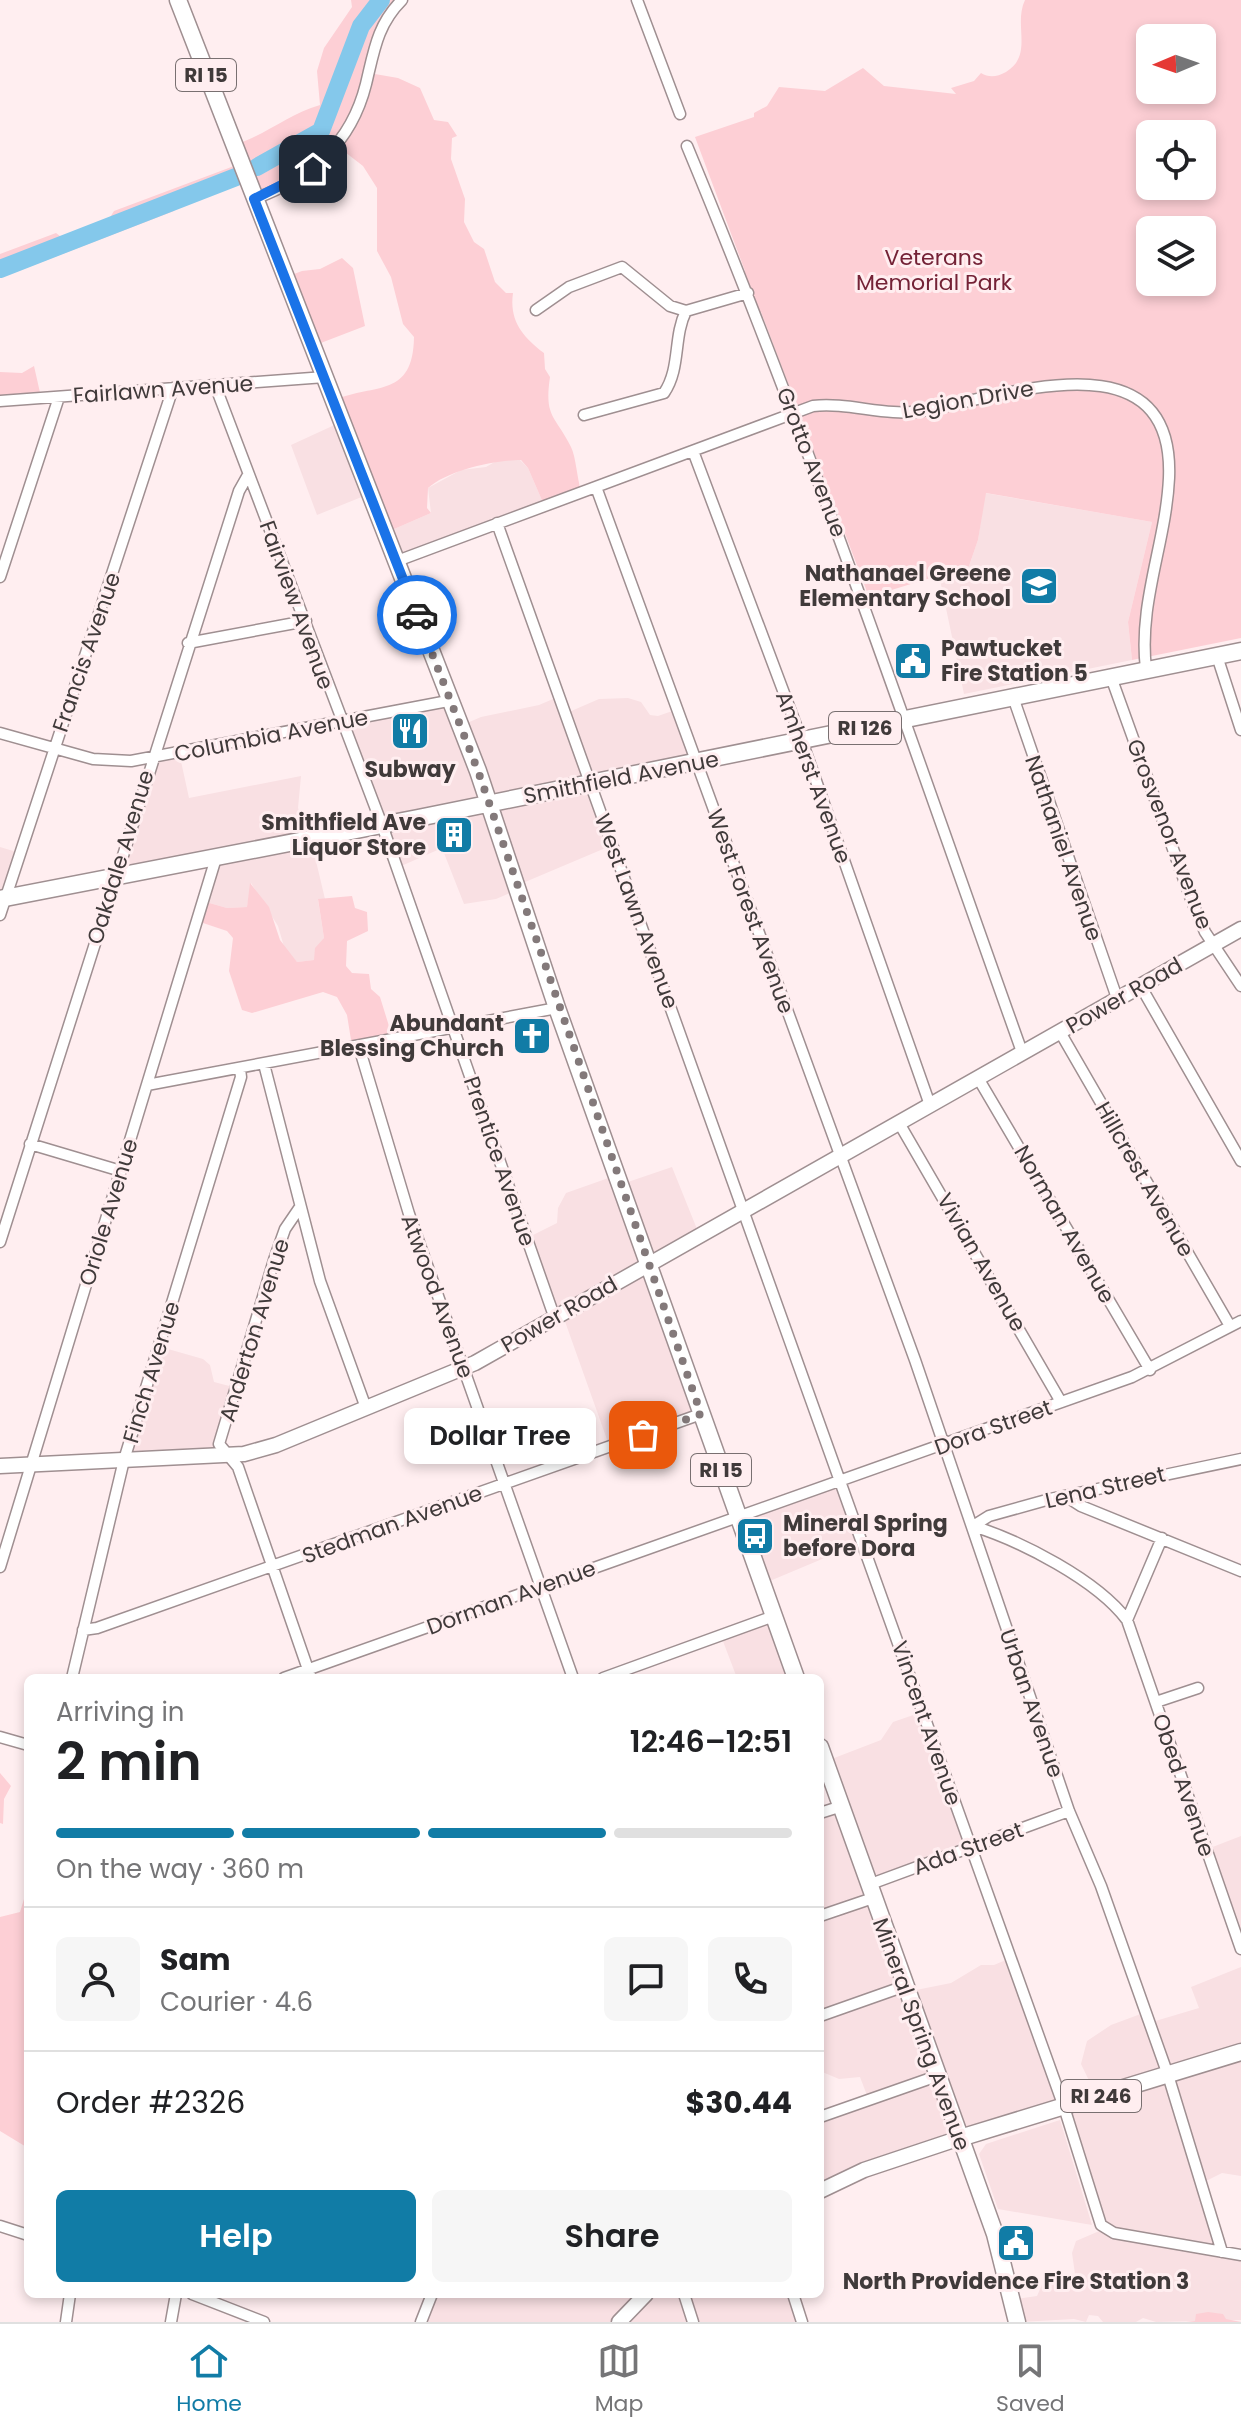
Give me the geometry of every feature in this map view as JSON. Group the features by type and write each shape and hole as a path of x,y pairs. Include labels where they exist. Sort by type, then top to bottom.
{"main road":[{"name":"RI 15","path":"178,0 489,804 557,1008 795,1674"},
{"name":"Smithfield Avenue","path":"3,898 489,804 1241,651"},
{"name":"Power Road","path":"0,1466 228,1456 276,1445 464,1367 1241,929"},
{"name":"Mineral Spring Avenue","path":"824,1758 995,2234 1017,2322"},
{"name":"RI 246","path":"824,2189 864,2170 960,2138 1241,2052"},
{"path":"619,2322 641,2298"}],"street":[{"path":"254,199 299,178 335,149 358,109 380,28 402,0"},
{"path":"637,0 680,114"},
{"name":"Grotto Avenue","path":"687,146 748,293 905,720 1022,1052"},
{"path":"536,310 569,287 622,267 670,306 686,311 748,293"},
{"path":"584,415 664,393 673,377 679,326 686,311"},
{"name":"Fairlawn Avenue","path":"0,401 325,377"},
{"name":"Legion Drive","path":"397,561 792,412 824,405 881,413 922,411 1013,390 1078,383 1113,388 1136,401 1161,424 1169,455 1165,521 1144,615 1146,669"},
{"name":"Fairview Avenue","path":"215,385 306,621 340,722 382,825"},
{"name":"Francis Avenue","path":"0,915 3,898 173,388"},
{"path":"0,577 59,397"},
{"name":"Amherst Avenue","path":"693,451 802,741 930,1105"},
{"name":"Oakdale Avenue","path":"0,1242 188,643 239,491 248,475"},
{"name":"West Forest Avenue","path":"596,487 840,1155"},
{"name":"West Lawn Avenue","path":"497,523 743,1209"},
{"path":"188,643 306,621"},
{"path":"1217,656 1241,730"},
{"name":"Grosvenor Avenue","path":"1111,677 1191,899 1214,945 1241,986"},
{"name":"Nathaniel Avenue","path":"1013,697 1117,998"},
{"name":"Columbia Avenue","path":"0,733 101,761 151,758 448,701"},
{"name":"Prentice Avenue","path":"382,825 554,1316"},
{"name":"Oriole Avenue","path":"0,1567 216,858"},
{"path":"1140,985 1241,1161"},
{"path":"147,1085 557,1008"},
{"name":"Hillcrest Avenue","path":"1060,1032 1230,1326"},
{"name":"Atwood Avenue","path":"359,1047 409,1214 572,1674"},
{"path":"264,1064 320,1281 366,1408"},
{"name":"Finch Avenue","path":"73,1674 124,1460 201,1214 241,1077 240,1069"},
{"name":"Norman Avenue","path":"978,1078 1150,1370"},
{"name":"Vivian Avenue","path":"899,1123 1061,1402"},
{"path":"30,1144 121,1171"},
{"name":"Urban Avenue","path":"840,1155 973,1526 1017,1666 1069,1811 1101,1886 1168,2075 1222,2252"},
{"name":"Anderton Avenue","path":"300,1207 285,1229 274,1260 219,1444 238,1467 309,1674"},
{"name":"Vincent Avenue","path":"743,1209 1064,2107 1101,2225 1112,2233 1222,2252"},
{"name":"Dora Street","path":"738,1517 1150,1370 1241,1321"},
{"name":"Stedman Avenue","path":"83,1630 97,1628 701,1414"},
{"name":"Lena Street","path":"973,1526 989,1516 1241,1459"},
{"path":"1067,1497 1081,1506 1241,1571"},
{"name":"Dorman Avenue","path":"309,1674 540,1586 738,1517"},
{"name":"Obed Avenue","path":"973,1526 1074,1576 1103,1595 1127,1620 1241,1949"},
{"path":"1127,1620 1162,1538"},
{"path":"614,1674 774,1616"},
{"path":"1156,1702 1198,1688"},
{"path":"0,1737 24,1744"},
{"path":"824,1812 842,1806"},
{"name":"Ada Street","path":"824,1914 970,1847 1069,1811"},
{"path":"824,2015 905,1986"},
{"path":"824,2116 937,2076"},
{"path":"0,2226 24,2234"},
{"path":"1222,2252 1241,2255"},
{"path":"66,2322 69,2298"},
{"path":"171,2322 175,2298"},
{"path":"202,2298 264,2322"},
{"path":"421,2322 430,2298"},
{"path":"685,2298 693,2322"},
{"path":"794,2298 802,2322"}],"shaded area":[{"path":"341,422 369,494 317,515 291,445"},
{"path":"498,460 520,460 528,468 544,505 397,560 385,533 431,513 428,488 461,470 486,467"},
{"name":"Nathanael Greene Elementary School","path":"985,493 1152,522 1128,622 1132,660 964,694 939,575 969,566 978,540"},
{"path":"560,696 569,712 599,699 628,698 641,702 650,715 658,716 678,709 697,755 595,782 615,844 518,885 517,890 496,899 464,904 442,848 399,867 343,725 447,700 460,726 481,717 539,705"},
{"path":"179,752 189,798 301,776 298,808 311,840 325,899 318,900 324,938 315,960 297,962 285,950 278,926 251,883 247,907 227,908 206,902 218,858 118,868 151,764"},
{"path":"0,847 20,853 0,916"},
{"path":"672,1167 699,1234 652,1261 703,1412 610,1448 562,1313 557,1315 531,1236 557,1223 558,1208 566,1193 617,1175 625,1183"},
{"path":"161,1347 203,1359 210,1365 214,1382 237,1388 223,1445 227,1454 129,1460"},
{"path":"845,1481 865,1541 765,1583 743,1514"},
{"path":"775,1616 797,1674 735,1674 721,1636"},
{"path":"925,1711 973,1846 874,1881 911,1991 951,1983 981,1965 994,1965 1013,1957 1064,2106 1096,2095 1081,2064 1087,2041 1111,2025 1146,2012 1152,2022 1199,2008 1191,1987 1241,1967 1241,2176 1222,2173 1204,2182 1226,2250 1241,2254 1241,2320 1156,2322 1143,2318 1136,2322 1103,2322 1098,2316 1089,2315 1086,2322 1074,2319 1020,2322 1016,2299 1037,2296 1044,2280 1057,2273 1075,2274 1072,2253 1076,2241 1104,2229 1065,2109 824,2190 824,2115 868,2098 860,2077 839,2079 824,2073 824,1811 840,1806 829,1760 881,1740 893,1722"},
{"path":"1241,1836 1241,1941 1210,1848"},
{"path":"1060,2120 1092,2225 998,2209 979,2154 986,2144"},
{"path":"434,2298 796,2298 805,2322 424,2322"}],"green space":[{"path":"351,0 404,0 385,20 369,73 398,78 420,88 434,120 448,122 457,136 452,138 451,159 465,199 464,222 474,242 484,249 495,282 506,293 513,293 513,312 519,328 544,353 545,369 550,377 550,409 573,451 581,491 544,505 528,468 521,460 485,464 447,476 428,488 427,508 431,513 385,533 334,400 378,389 399,379 412,357 414,337 403,324 391,277 377,251 377,188 363,166 341,149 315,172 261,198 245,170 182,197 174,211 0,278 0,254 56,233 68,242 102,230 114,211 242,163 237,144 320,105 317,71 324,48 352,7"},
{"name":"Veterans Memorial Park","path":"1025,0 1241,0 1241,638 1132,660 1128,622 1152,522 986,493 978,540 969,566 869,597 761,312 756,313 741,273 745,271 695,137 754,117 754,113 767,106 779,87 825,91 863,68 884,86 956,94 951,88 974,81 981,73 999,75 1014,65 1021,48 1021,19"},
{"path":"342,258 353,268 365,326 313,346 286,277 320,269"},
{"path":"34,366 41,397 0,401 0,372 22,373"},
{"path":"250,883 269,907 280,940 297,962 314,960 315,948 324,938 318,899 352,896 355,908 367,912 368,931 347,941 346,966 352,973 369,974 371,989 380,997 393,1039 352,1046 347,1015 337,997 323,992 252,1013 242,1010 229,971 233,938 227,931 200,922 206,902 227,908 247,907"},
{"path":"0,1773 11,1786 4,1799 3,1824 0,1823"},
{"path":"24,1899 24,2146 0,2131 0,1917 20,1912"},
{"path":"1196,2314 1223,2314 1226,2319 1241,2322 1186,2322 1195,2321"}],"waterway":[{"path":"257,167 321,131 361,26 381,0"},
{"path":"0,269 236,177"}],"way so far":[{"path":"417,615 448,701 478,771 557,1008 701,1414 643,1435"}],"place":[{"name":"Nathanael Greene Elementary School","path":"1039,586"},
{"name":"Pawtucket Fire Station 5","path":"913,661"},
{"name":"Subway","path":"410,731"},
{"name":"Smithfield Ave Liquor Store","path":"454,835"},
{"name":"Abundant Blessing Church","path":"532,1036"},
{"name":"Dollar Tree","path":"643,1435"},
{"name":"Mineral Spring before Dora","path":"755,1536"},
{"name":"North Providence Fire Station 3","path":"1016,2243"}],"route":[{"path":"313,169 254,199 391,542 417,615"}]}
